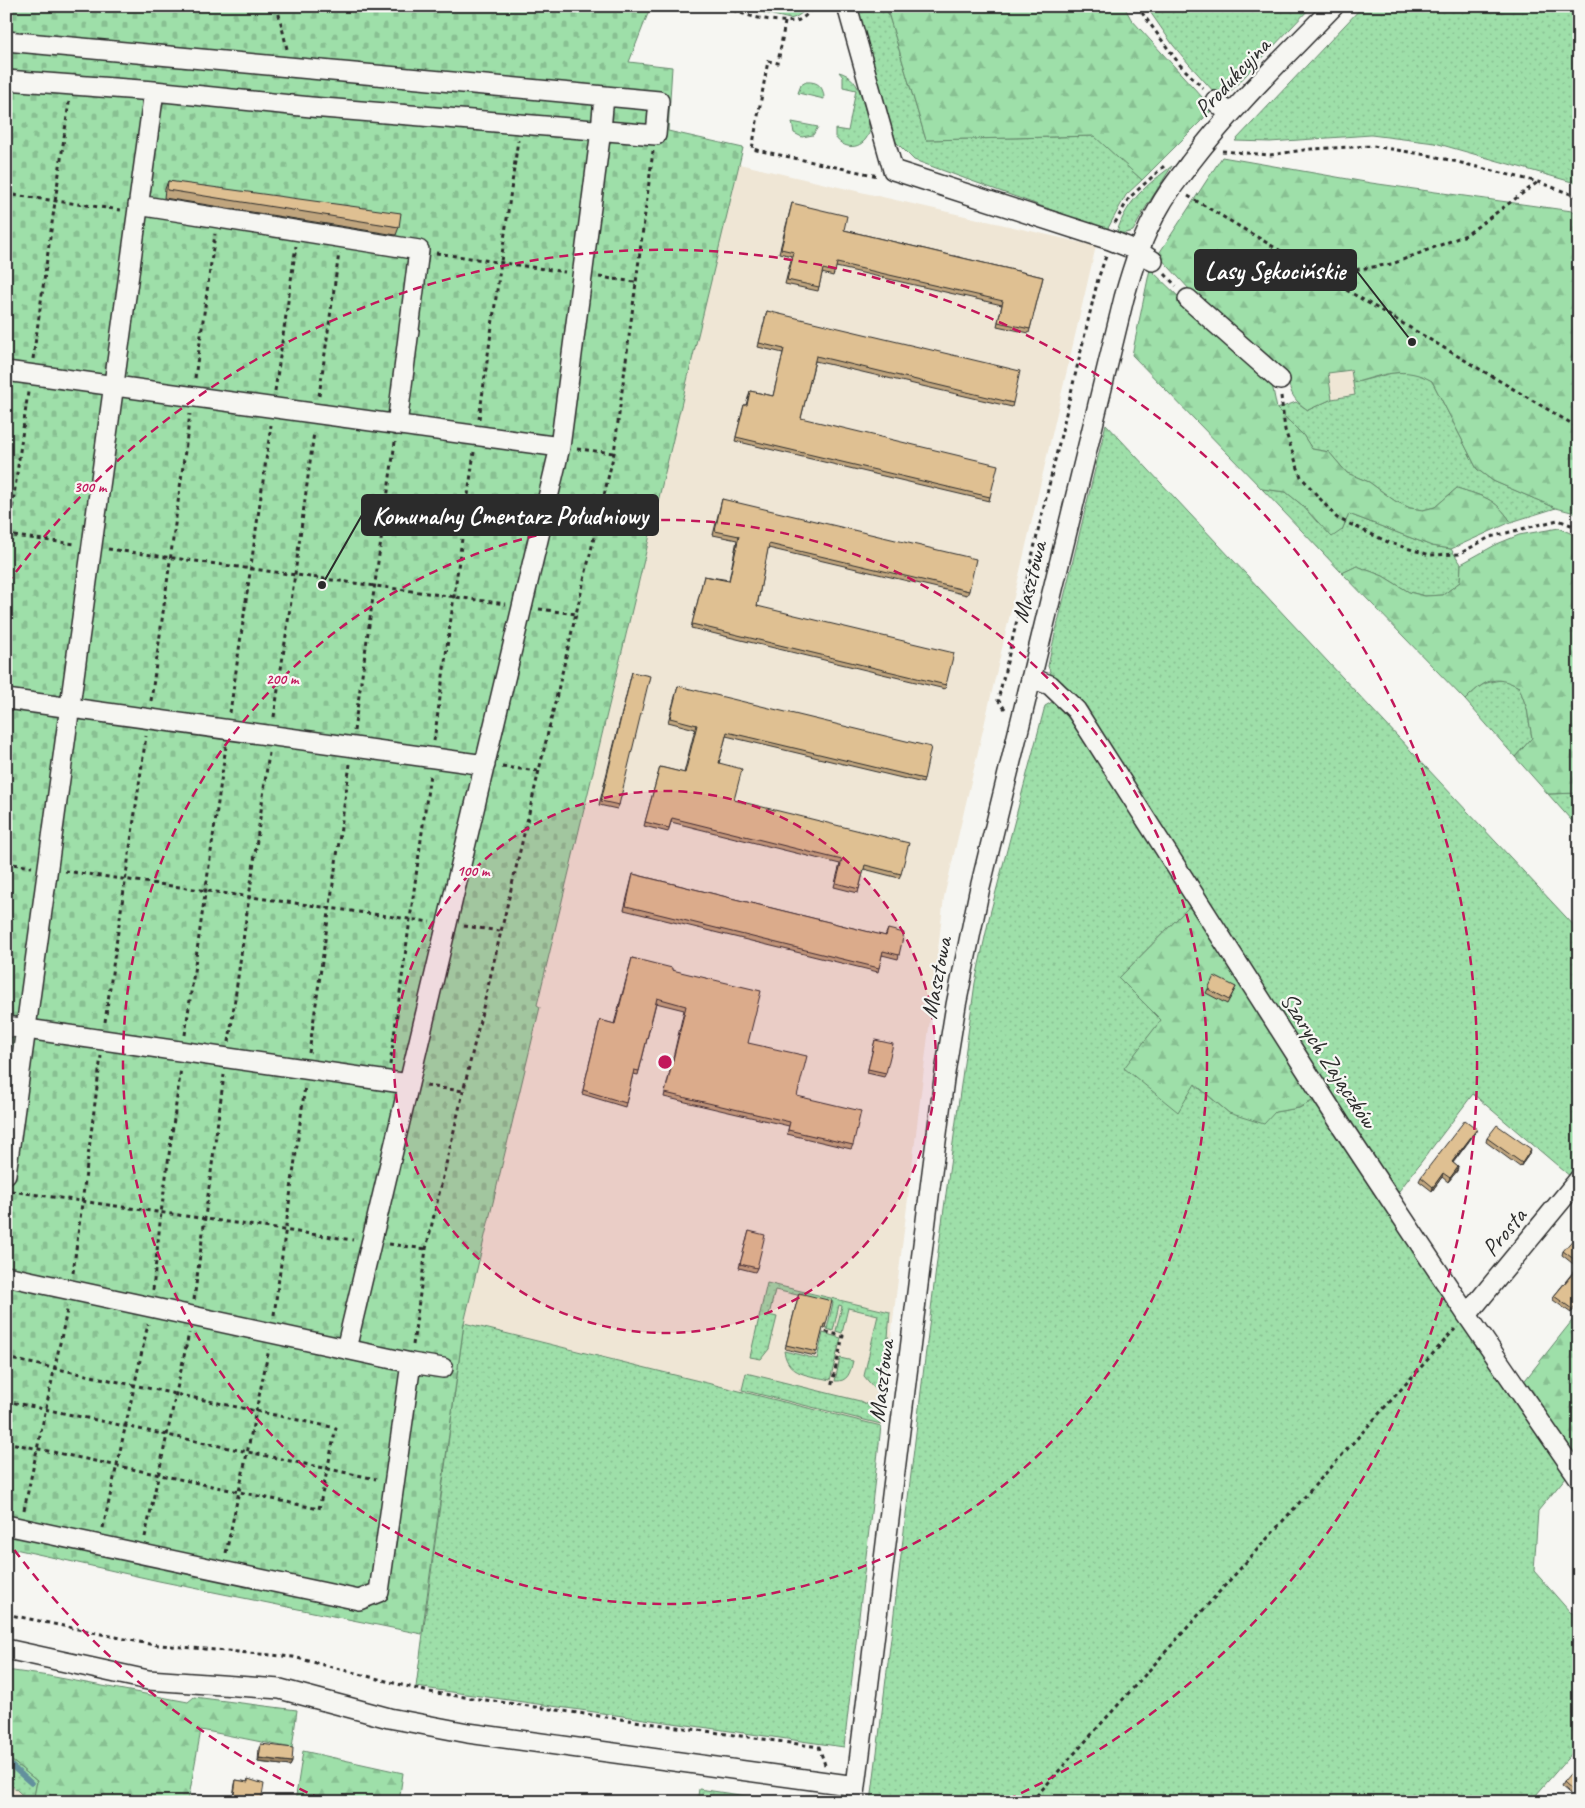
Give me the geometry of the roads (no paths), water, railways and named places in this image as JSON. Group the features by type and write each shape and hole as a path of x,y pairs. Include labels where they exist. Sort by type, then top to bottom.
{"street":[{"path":"847,6 893,170 1110,240 1145,256"},
{"name":"Produkcyjna","path":"1172,187 1230,114 1334,6"},
{"path":"6,41 659,101 656,135 311,107 154,90 6,80"},
{"path":"6,1174 154,90"},
{"path":"346,1349 560,447 604,96"},
{"path":"1215,101 1230,114"},
{"name":"Masztowa","path":"855,1794 925,1227 954,1014 979,892 1124,298 1145,256 1160,205 1172,187"},
{"path":"137,208 217,218 419,250 397,424"},
{"path":"1188,299 1280,380"},
{"path":"6,371 560,447"},
{"name":"Szarych Zajączków","path":"1031,678 1050,685 1076,710 1343,1128 1467,1315 1579,1478"},
{"path":"6,699 485,765"},
{"path":"6,1026 409,1084"},
{"name":"Prosta","path":"1467,1315 1579,1180"},
{"path":"6,1276 411,1363 443,1368"},
{"path":"13,1526 360,1600 379,1592 411,1363"},
{"path":"6,1648 148,1680 280,1690 389,1718 468,1733 829,1782 855,1794"}],"waterway":[{"path":"6,1761 31,1783"}],"place":[{"name":"Lasy Sękocińskie","path":"1412,342"},
{"name":"Komunalny Cmentarz Południowy","path":"322,585"}]}
